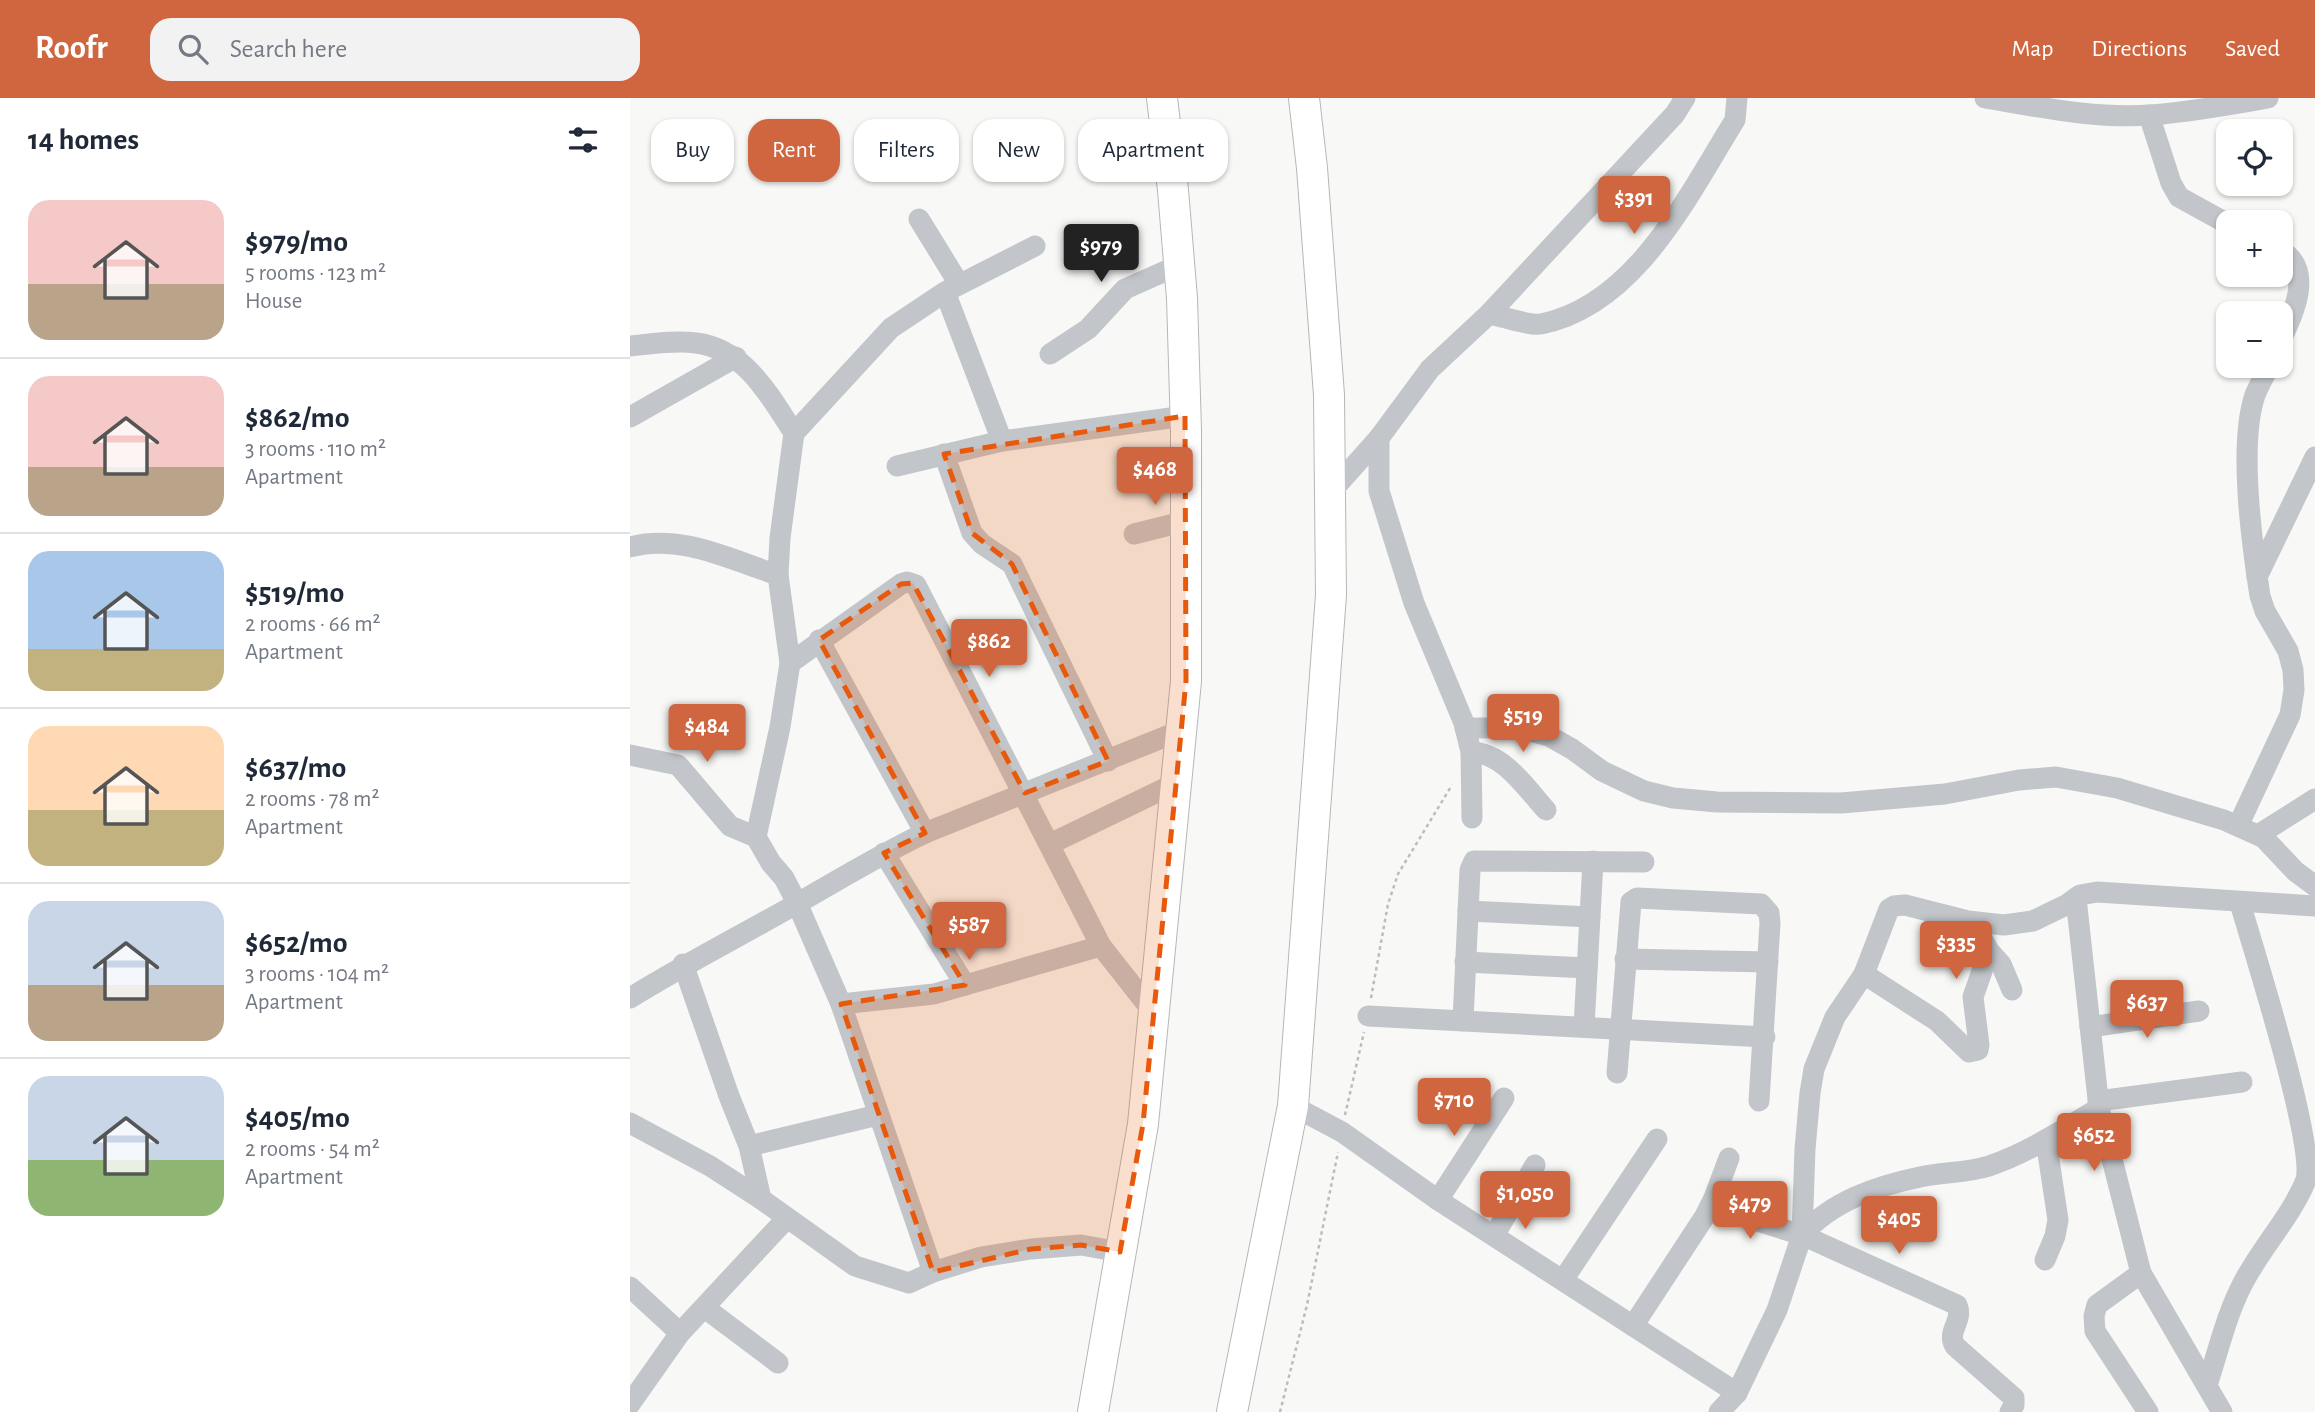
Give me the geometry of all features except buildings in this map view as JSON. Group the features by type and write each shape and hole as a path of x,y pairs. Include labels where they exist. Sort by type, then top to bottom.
{"highway":[{"path":"1093,1412 1143,1124 1186,681 1185,416 1180,265 1162,98"},
{"path":"1232,1412 1293,1106 1331,595 1329,395 1312,168 1304,98"}],"street":[{"path":"1330,493 1379,438 1430,369 1489,314 1675,114 1685,98"},
{"path":"1489,314 1539,324 1579,311 1616,286 1660,240 1735,120 1737,98"},
{"path":"1985,98 2067,112 2149,115 2215,108 2268,98"},
{"path":"2149,115 2171,183 2179,197 2216,217"},
{"path":"919,219 952,288 1002,441"},
{"path":"756,837 780,727 790,663 778,575 779,538 794,433 891,328 952,288 1035,246"},
{"path":"2293,260 2300,281 2300,300 2293,315"},
{"path":"1050,354 1088,329 1125,289 1180,265"},
{"path":"630,346 697,343 736,357 766,390 794,433"},
{"path":"630,417 736,357"},
{"path":"2238,826 2290,715 2294,690 2288,651 2266,611 2257,577 2247,477 2249,425 2255,396 2263,378"},
{"path":"897,466 1002,441 1185,416"},
{"path":"1379,438 1379,491 1414,603 1465,728 1471,752 1472,818"},
{"path":"944,454 972,533 982,544 1012,564 1108,761"},
{"path":"2257,577 2315,457"},
{"path":"1134,534 1186,521"},
{"path":"630,547 678,543 778,575"},
{"path":"790,663 901,584 907,582 916,585 1025,793 1101,946 1153,1012"},
{"path":"819,640 925,833"},
{"path":"1465,728 1519,728 1549,736 1602,771 1644,791 1673,798 1717,802 1840,803 1945,794 2019,780 2056,777 2117,788 2238,826 2258,835 2295,871 2315,886"},
{"path":"630,998 683,964 925,833 1182,730"},
{"path":"1471,752 1491,756 1506,766 1546,810"},
{"path":"630,755 678,765 730,826 756,837 771,863 784,877 841,1004 933,1272"},
{"path":"1050,844 1176,783"},
{"path":"2258,835 2315,799"},
{"path":"884,853 965,985"},
{"path":"1463,1021 1470,870 1474,861 1644,862"},
{"path":"1584,1027 1592,861"},
{"path":"1718,1412 1737,1393 1777,1310 1801,1234 1814,1069 1835,1017 1864,974 1889,909 1894,905 1913,906 1973,922 2004,925 2032,920 2076,898 2096,892 2315,906"},
{"path":"1617,1073 1631,902 1637,898 1760,904 1769,913 1765,1037 1759,1101"},
{"path":"2076,898 2098,1105 2141,1273 2222,1412"},
{"path":"2207,1385 2243,1283 2311,1178 2307,1101 2240,903"},
{"path":"1468,911 1590,917"},
{"path":"1973,922 1989,951 2001,964 2012,990"},
{"path":"841,1004 934,995 1101,946"},
{"path":"1864,974 1937,1021 1969,1052 1973,1052 1978,1050 1979,1045 1973,997 1989,951"},
{"path":"1625,959 1768,962"},
{"path":"1465,962 1587,968"},
{"path":"683,964 749,1146 761,1199"},
{"path":"2090,1027 2199,1011"},
{"path":"1368,1016 1765,1037"},
{"path":"1801,1234 1814,1220 1843,1202 1875,1189 1920,1177 1987,1167 2046,1140 2098,1105 2242,1082"},
{"path":"1438,1200 1504,1098"},
{"path":"1293,1106 1342,1132 1438,1200 1737,1393"},
{"path":"749,1146 878,1115"},
{"path":"630,1123 710,1166 855,1266 909,1283 981,1256 1031,1248 1081,1245 1120,1252"},
{"path":"1563,1280 1657,1139"},
{"path":"2045,1260 2058,1220 2046,1140"},
{"path":"1633,1326 1710,1206 1729,1158"},
{"path":"1494,1236 1535,1165"},
{"path":"1710,1206 1801,1234 1957,1305 1960,1312 1952,1332 1952,1341 2014,1398 2010,1412"},
{"path":"634,1404 680,1333 787,1218"},
{"path":"2141,1273 2097,1306 2094,1317 2095,1331 2148,1412"},
{"path":"630,1287 680,1333"},
{"path":"705,1308 778,1363"}],"path":[{"path":"1280,1412 1307,1305 1368,1016 1388,904 1398,874 1453,784"}],"highlighted area":[{"path":"1185,416 1186,681 1143,1124 1120,1252 1081,1245 1031,1249 933,1272 841,1004 965,985 884,853 925,833 819,640 901,584 913,583 1025,793 1108,761 1012,564 972,533 944,454"}]}
